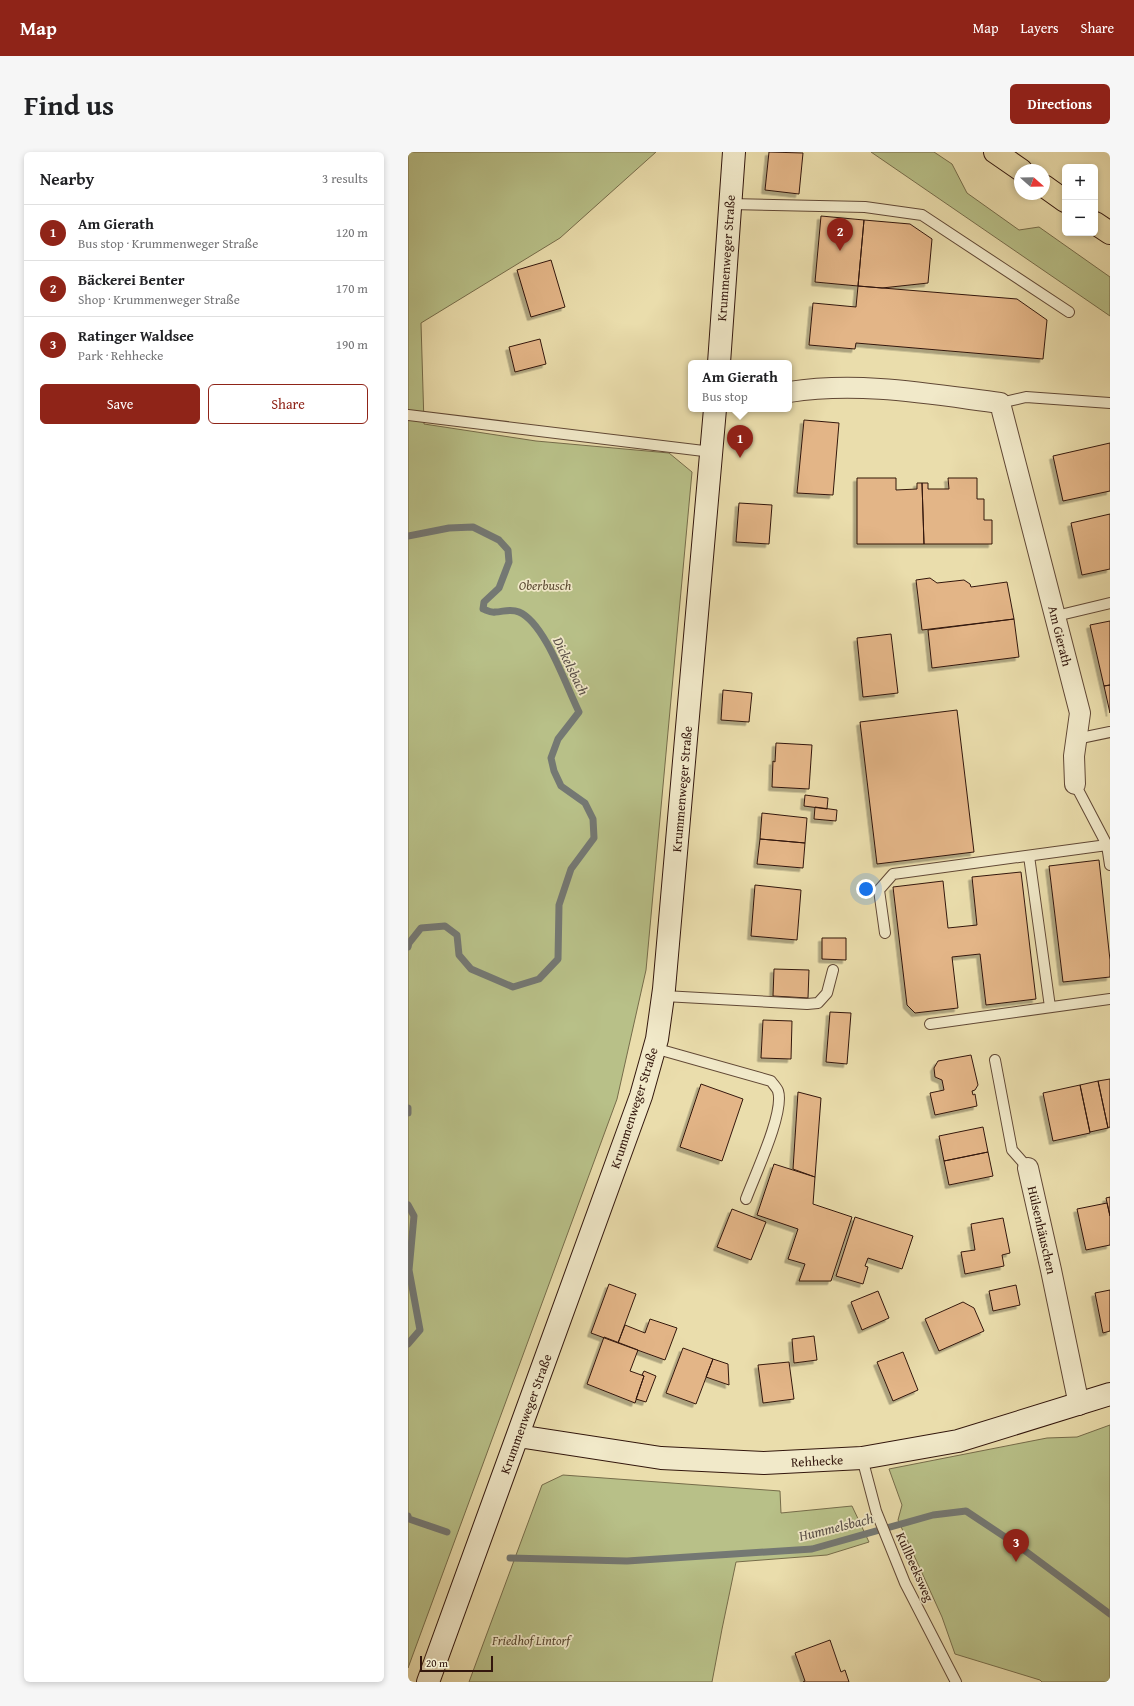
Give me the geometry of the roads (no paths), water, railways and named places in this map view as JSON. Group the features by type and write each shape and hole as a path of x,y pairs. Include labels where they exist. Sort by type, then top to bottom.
{"highway":[{"path":"995,152 1014,165"},
{"path":"1050,190 1064,200"},
{"path":"1098,225 1110,233"}],"main road":[{"name":"Krummenweger Straße","path":"718,360 734,152"},
{"name":"Krummenweger Straße","path":"428,1682 641,1096 654,1048 664,996 715,412"},
{"name":"Rehhecke","path":"518,1436 661,1458 764,1463 862,1458 958,1441 1079,1405 1110,1394"}],"street":[{"path":"792,391 812,388 890,388 1000,403"},
{"name":"Am Gierath","path":"1000,403 1080,713 1074,756 1075,784"},
{"name":"Hülsenhäuschen","path":"1028,1168 1052,1270 1079,1405"}],"lane":[{"path":"730,204 865,207 922,215 1069,312"},
{"path":"1000,403 1026,396 1110,403"},
{"path":"408,415 712,452"},
{"path":"1056,616 1110,603"},
{"path":"1076,739 1110,732"},
{"name":"Am Gierath","path":"1075,784 1107,845 1110,865"},
{"path":"885,933 879,890 893,874 1107,845"},
{"path":"1029,856 1050,1007"},
{"path":"664,996 807,1004 818,1003 827,993 833,970"},
{"path":"930,1024 1110,999"},
{"path":"654,1048 771,1081 778,1091 778,1104 772,1130 746,1199"},
{"name":"Hülsenhäuschen","path":"995,1060 1012,1150 1028,1168"},
{"name":"Kullbeeksweg","path":"862,1458 876,1511 905,1582 956,1682"}],"waterway":[{"name":"Dickelsbach","path":"408,536 449,528 473,527 499,540 508,550 509,562 499,588 484,602 483,609 492,612 510,610 516,611 529,618 538,629 554,656 579,712 558,739 551,758 554,771 561,786 585,803 593,819 594,838 571,869 559,905 558,959 539,979 513,987 471,969 459,955 457,935 445,926 421,928 409,943 408,947"},
{"name":"Dickelsbach","path":"408,1108 408,1113"},
{"name":"Dickelsbach","path":"408,1205 414,1216 409,1270 420,1330 408,1344"},
{"name":"Hummelsbach","path":"510,1558 627,1561 812,1549 933,1515 966,1511 1020,1547 1110,1614"},
{"name":"Hummelsbach","path":"408,1516 409,1519 447,1532"}],"place":[{"name":"Bäckerei Benter","path":"840,251"},
{"name":"Am Gierath","path":"740,458"},
{"name":"Ratinger Waldsee","path":"1016,1562"}],"park label":[{"name":"Oberbusch","path":"545,585"},
{"name":"Friedhof Lintorf","path":"531,1640"}]}
